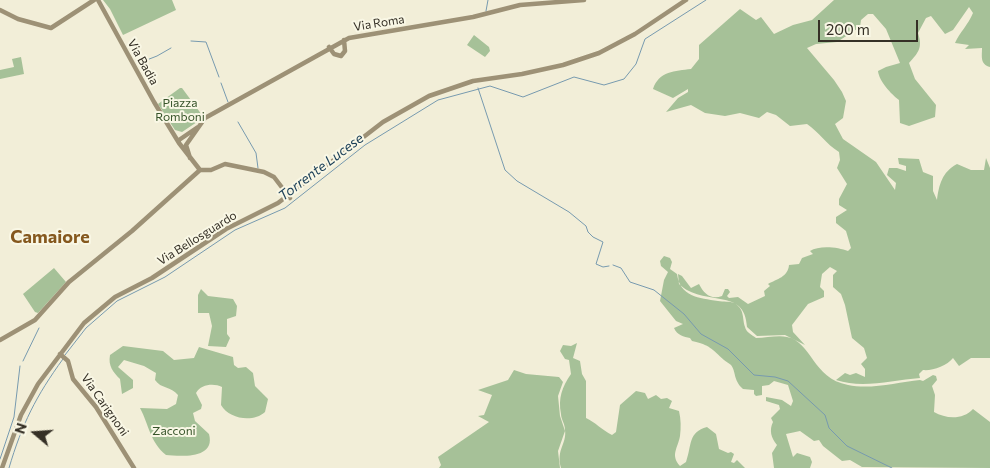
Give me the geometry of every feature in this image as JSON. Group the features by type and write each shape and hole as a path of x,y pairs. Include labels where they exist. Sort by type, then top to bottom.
{"street":[{"path":"0,10 18,19 51,28 94,0"},
{"name":"Via Badia","path":"98,0 154,102 173,132 186,144 190,158 200,170"},
{"name":"Via Roma","path":"186,144 205,118 343,43 473,17 520,5 584,0"},
{"name":"Via Bellosguardo","path":"2,468 21,415 38,384 84,322 101,306 175,264 232,226 290,197 384,122 429,96 473,81 522,74 564,65 599,53 635,34 686,0"},
{"name":"Via Roma","path":"331,48 334,54 341,56 345,51 343,43"},
{"name":"Via Roma","path":"181,138 200,125"},
{"name":"Via Badia","path":"181,138 186,144"},
{"path":"0,340 35,320 69,282 132,231 200,170 211,170 225,164 264,172 274,177 290,197"},
{"name":"Via Carignoni","path":"60,354 68,360 73,379 96,407 134,468"}],"green space":[{"path":"103,0 172,0 176,10 123,35 110,9"},
{"path":"834,0 990,0 990,67 983,62 982,48 965,49 969,45 955,43 973,13 969,7 953,30 945,34 931,16 926,18 918,33 919,50 909,63 915,79 936,105 935,117 909,126 900,123 899,100 886,87 879,75 878,71 900,63 886,29 873,14 868,14 861,20 860,27 837,42 816,44 807,48 834,80 846,101 843,118 835,124 843,139 876,162 895,190 896,183 887,175 889,168 906,171 906,166 899,164 898,158 919,159 923,172 933,176 933,191 937,200 942,179 952,167 957,164 971,170 984,170 986,158 990,168 990,358 971,358 959,366 953,358 939,367 923,370 919,374 920,378 867,384 846,383 836,380 845,373 850,375 856,373 865,377 865,369 861,364 867,358 864,348 852,338 841,294 833,287 833,275 837,271 830,267 822,274 820,287 824,291 824,297 808,304 792,325 793,332 805,345 785,335 757,336 747,327 745,314 739,306 711,297 722,296 725,289 728,289 730,292 727,296 729,298 738,297 748,304 765,296 764,291 770,286 768,284 784,275 789,265 799,264 802,258 813,254 810,251 829,247 848,251 851,248 846,231 836,223 836,217 847,210 839,205 839,199 847,184 837,168 840,160 839,152 811,127 807,124 790,126 776,115 767,112 759,118 740,113 725,116 705,113 691,105 666,112 678,98 688,92 688,89 673,98 653,89 663,75 674,71 691,69 699,59 699,45 740,9 756,20 761,17 774,34 793,25 812,20"},
{"path":"474,35 489,47 490,51 485,57 467,45"},
{"path":"21,57 24,74 0,79 0,70 14,67 12,59"},
{"name":"Piazza Romboni","path":"182,88 202,115 196,120 197,122 182,132 175,130 158,104"},
{"path":"664,256 670,258 672,262 670,269 677,274 679,282 686,292 704,299 731,302 738,305 742,311 746,329 751,335 756,338 783,336 795,340 819,368 836,381 848,385 866,387 923,381 933,375 936,376 937,380 932,386 935,395 934,412 949,417 959,417 973,409 990,422 990,468 862,467 850,460 842,461 823,446 819,440 814,441 800,431 786,434 793,457 797,453 810,457 812,462 810,468 774,468 772,453 777,445 771,434 773,422 771,418 780,409 779,405 766,401 766,397 782,400 791,406 793,401 788,385 774,381 769,385 762,386 762,395 756,396 754,390 743,389 740,386 731,365 713,350 677,332 674,328 683,324 676,321 660,301 664,280 668,272 661,266 660,261"},
{"path":"54,268 66,282 38,313 35,312 23,294"},
{"path":"678,274 682,276 691,288 699,284 703,291 711,297 689,291 679,284"},
{"path":"201,289 208,296 233,299 237,306 236,316 227,319 227,334 230,338 226,347 208,346 212,326 209,313 198,313 198,295"},
{"path":"577,343 573,358 580,361 582,374 586,381 586,418 612,435 616,432 620,405 636,391 645,393 648,399 656,395 661,399 667,398 672,401 669,408 679,411 680,414 680,436 675,455 680,466 686,462 694,436 701,429 707,427 716,434 719,449 734,454 731,462 734,463 737,460 745,468 561,468 560,456 565,439 565,428 561,416 560,398 565,383 571,374 569,360 565,359 560,351 563,345 571,346"},
{"name":"Zacconi","path":"123,346 163,351 174,360 194,358 199,347 233,357 234,365 238,368 246,367 253,373 255,386 268,399 265,412 254,418 242,418 230,414 221,405 222,387 215,385 204,386 196,393 202,405 201,409 193,413 195,421 209,434 210,442 207,448 195,455 166,455 156,445 140,408 167,409 176,404 178,395 157,383 155,380 156,373 144,366 124,360 118,367 133,380 133,388 122,394 120,379 112,368 110,355"},
{"path":"514,370 526,374 559,377 563,382 558,396 560,416 565,431 558,451 560,468 439,468 441,465 438,457 489,422 478,416 484,415 492,395 478,390 508,380"}],"waterway":[{"path":"486,11 488,0"},
{"name":"Torrente Lucese","path":"65,355 86,328 117,301 165,277 235,230 285,208 365,145 438,100 490,86 523,97 574,77 604,85 624,79 636,64 645,39 706,0"},
{"path":"191,41 206,42 219,77"},
{"path":"139,63 171,48"},
{"path":"221,83 228,102"},
{"path":"478,88 505,170 517,181 569,212 586,226 588,232 593,237 603,242 596,264 603,267 609,266"},
{"path":"238,122 256,153 258,168"},
{"path":"613,265 621,268 630,282 654,290 684,314 701,334 728,349 754,375 775,377 788,381 825,415 829,428 847,446 892,468"},
{"path":"23,361 39,328"},
{"name":"Torrente Lucese","path":"9,468 31,411 45,385 63,359"},
{"path":"0,459 14,417 20,366"}],"district":[{"name":"Camaiore","path":"50,237"}]}
